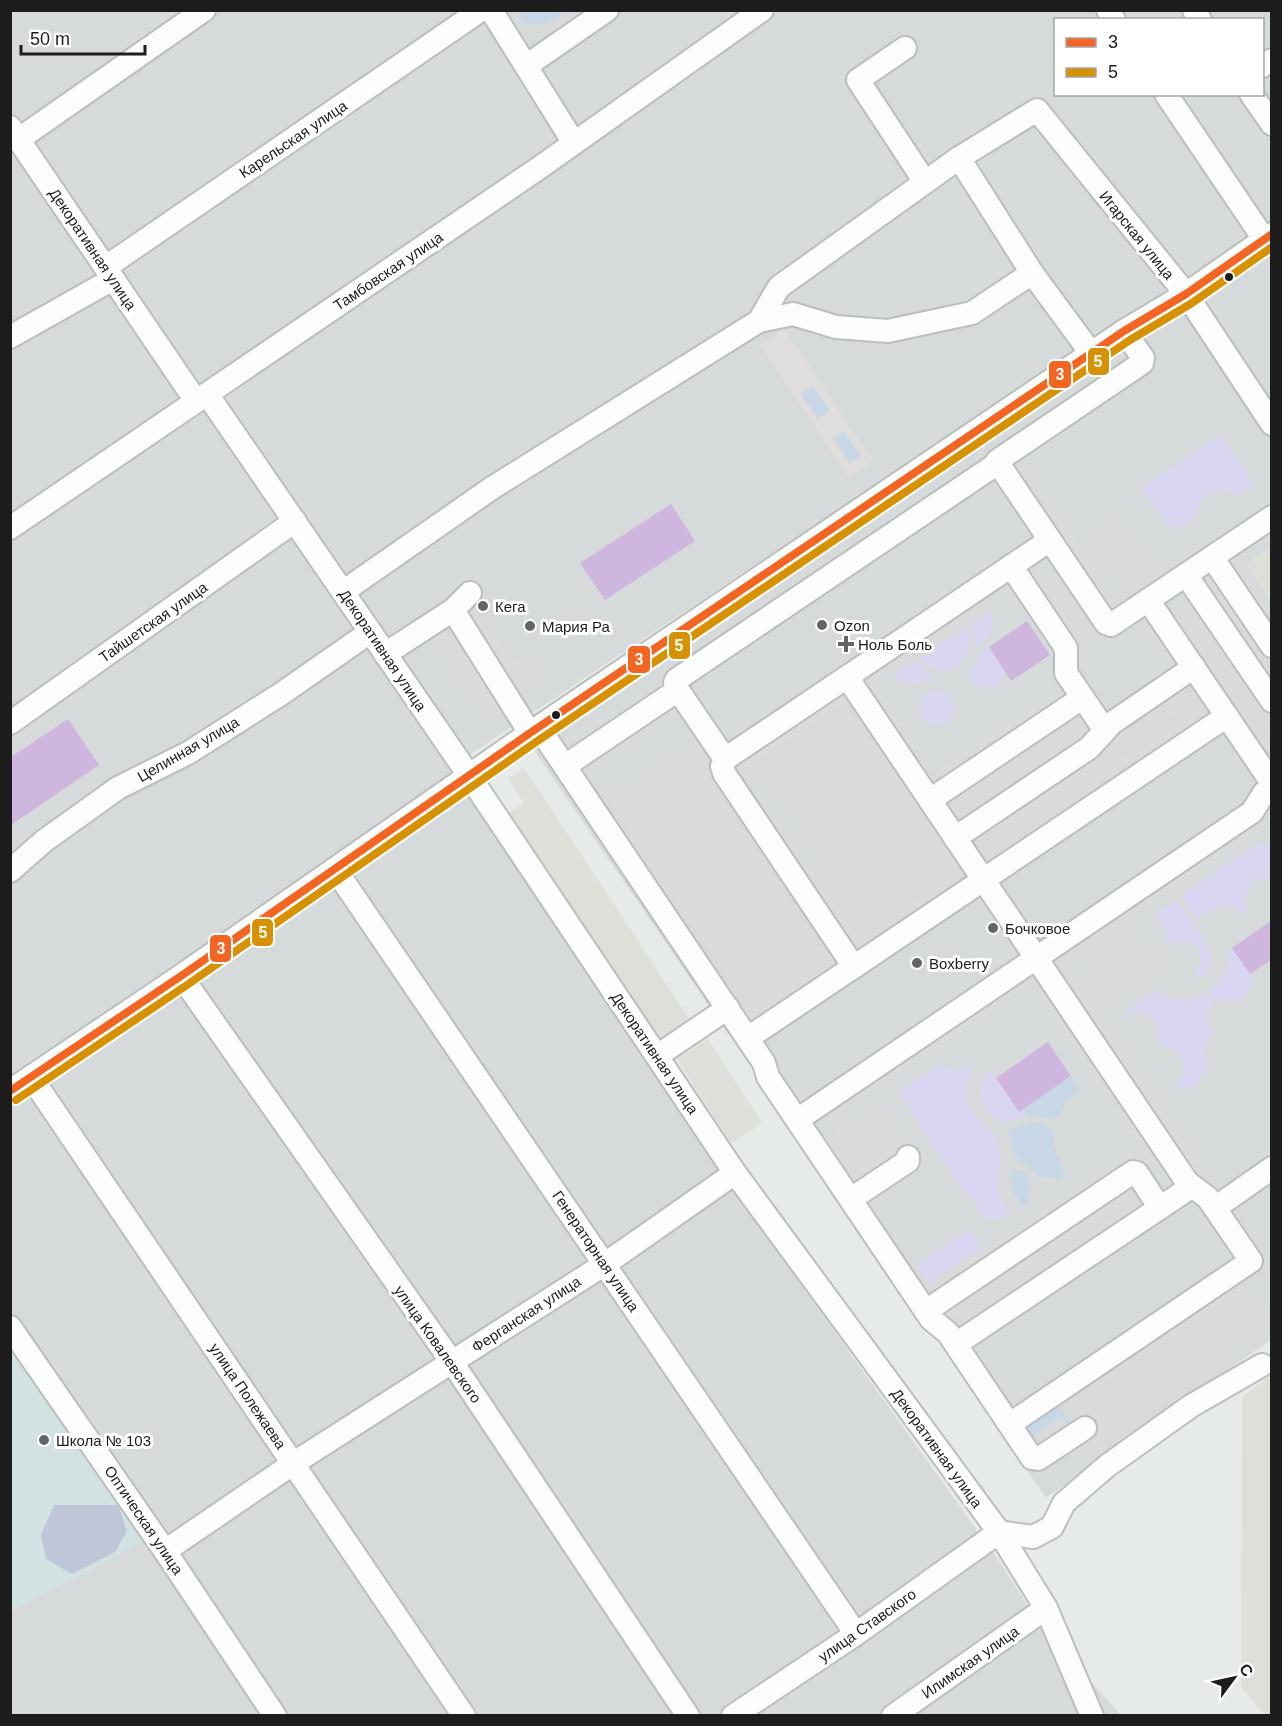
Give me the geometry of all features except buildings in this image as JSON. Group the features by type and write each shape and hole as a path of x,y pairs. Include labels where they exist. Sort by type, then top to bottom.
{"street":[{"path":"15,133 204,10"},
{"name":"Карельская улица","path":"10,337 109,273 481,10"},
{"path":"491,10 574,143"},
{"path":"526,66 607,10"},
{"name":"Тамбовская улица","path":"10,528 574,143 762,10"},
{"path":"904,48 858,80 924,182"},
{"path":"10,1091 181,976 535,730 1124,331 1186,294 1268,237 1167,96"},
{"path":"1252,96 1272,124"},
{"name":"Игарская улица","path":"959,158 1037,110 1186,294 1272,424"},
{"name":"Декоративная улица","path":"15,133 109,273 295,521 344,591 735,1173 999,1532 1046,1608 1092,1716"},
{"path":"759,321 779,287 959,158 1032,273 1092,353"},
{"path":"344,591 492,488 759,321 793,314 836,327 888,331 972,313 1032,273"},
{"path":"725,759 678,690 676,680 1142,363 1143,358 1124,331"},
{"path":"976,431 1108,625 1272,517"},
{"name":"Тайшетская улица","path":"10,723 295,521"},
{"path":"854,967 724,773 722,766 725,759 1050,540"},
{"path":"1212,557 1272,646"},
{"path":"1011,566 1066,648 1066,673 1104,729"},
{"path":"1186,574 1272,702"},
{"path":"385,654 453,610 470,593"},
{"path":"797,1120 1252,812 1272,785 1148,600"},
{"path":"453,610 535,730 565,766 748,1038 764,1063 768,1077 926,1311 935,1323 946,1330 1035,1460 1084,1428"},
{"name":"Целинная улица","path":"10,871 44,841 118,788 188,753 281,694 370,632"},
{"path":"956,838 1089,748 1104,729 1194,667"},
{"path":"847,677 1191,1187 1205,1195 1251,1261 1010,1424"},
{"path":"565,766 678,690"},
{"path":"930,800 1082,698"},
{"path":"748,1038 1227,716"},
{"name":"Генераторная улица","path":"335,869 856,1634"},
{"name":"улица Ковалевского","path":"181,976 452,1362 688,1716"},
{"path":"657,1056 728,1008"},
{"name":"улица Полежаева","path":"31,1077 464,1716"},
{"path":"851,1199 908,1161 908,1157"},
{"path":"1215,1208 1272,1168"},
{"name":"Ферганская улица","path":"165,1551 294,1463 604,1264 735,1173"},
{"path":"926,1311 1133,1173 1137,1173 1160,1208"},
{"path":"956,1344 1191,1187"},
{"name":"Оптическая улица","path":"10,1327 165,1551 275,1716"},
{"path":"999,1532 1033,1537 1052,1527 1064,1503 1107,1467 1191,1406 1268,1364"},
{"name":"улица Ставского","path":"733,1716 856,1634 999,1532"},
{"name":"Илимская улица","path":"893,1716 1046,1608"}],"shaded area":[{"path":"522,10 567,11 545,23 534,24 520,21"},
{"path":"11,11 1271,11 1271,423 1172,287 450,768 756,1222 999,1561 1043,1629 1121,1715 11,1716"},
{"path":"1182,304 1271,439 1271,548 1247,564 1272,602 1271,1340 1046,1498 533,749"},
{"path":"784,329 873,460 849,477 760,346","holes":["813,386 830,411 818,419 801,394","844,431 861,456 850,463 833,438"]},
{"path":"813,385 830,411 818,419 801,394"},
{"path":"844,431 861,456 850,463 833,438"},
{"path":"1221,435 1254,484 1239,495 1224,490 1210,493 1200,503 1195,518 1183,526 1167,525 1142,488"},
{"path":"1027,467 1115,598 1105,605 1017,474"},
{"path":"671,504 695,541 605,600 580,563"},
{"path":"1109,516 1118,529 1128,523 1160,570 1126,593 1085,532"},
{"path":"1271,548 1271,602 1247,564"},
{"path":"1032,568 1083,644 1072,651 1021,575"},
{"path":"1242,569 1271,613 1271,636 1232,577"},
{"path":"1055,574 1096,634 1085,641 1045,581"},
{"path":"1219,580 1271,658 1271,681 1209,587"},
{"path":"1002,581 1009,591 874,681 867,671"},
{"path":"469,597 512,663 536,648 551,669 482,715 424,627"},
{"path":"1198,606 1271,715 1271,738 1187,613"},
{"path":"990,612 992,628 990,633 985,641 975,647 970,625"},
{"path":"1183,616 1271,746 1271,758 1266,762 1173,623"},
{"path":"1150,618 1176,657 1165,664 1139,625"},
{"path":"1027,621 1050,655 1011,681 989,647"},
{"path":"966,628 970,640 969,650 965,659 958,666 939,670 929,667 920,659"},
{"path":"989,647 1006,672 1002,675 1000,684 994,688 986,686 977,688 967,674"},
{"path":"916,661 926,671 934,674 919,683 904,682 894,676"},
{"path":"873,682 928,763 917,770 863,689"},
{"path":"841,690 847,700 744,769 737,759"},
{"path":"937,691 949,696 954,708 949,720 937,725 925,720 920,708 925,696"},
{"path":"1184,693 1191,703 979,846 973,835"},
{"path":"670,704 677,715 594,770 588,760"},
{"path":"853,706 960,865 861,932 819,869 824,865 775,793 751,774"},
{"path":"1036,706 1042,716 948,779 941,769"},
{"path":"1195,709 1202,719 990,861 984,851"},
{"path":"1073,713 1080,723 955,808 948,797"},
{"path":"68,719 99,765 11,825 11,757"},
{"path":"1083,727 1090,737 964,822 957,812"},
{"path":"685,745 825,952 747,1004 608,797"},
{"path":"524,768 690,1020 655,1042 505,815 524,803 508,778"},
{"path":"759,791 857,936 848,942 751,796"},
{"path":"1267,809 1271,820 1131,916 1125,907"},
{"path":"1257,844 1271,847 1271,880 1260,879 1252,884 1244,904 1248,910 1241,915 1236,909 1225,905 1197,920 1181,896"},
{"path":"951,877 958,887 864,949 857,939"},
{"path":"1176,900 1208,948 1210,963 1200,979 1195,972 1201,958 1197,947 1186,942 1179,942 1172,946 1164,934 1168,931 1156,913"},
{"path":"1120,909 1147,949 1159,941 1174,963 1104,1012 1080,977 1090,970 1079,954 1083,951 1075,940"},
{"path":"1271,921 1271,960 1250,974 1232,948"},
{"path":"1232,948 1255,978 1239,1000 1216,1002 1209,992 1225,973"},
{"path":"829,959 835,969 757,1022 750,1012"},
{"path":"1071,966 1221,1190 1211,1196 1061,972"},
{"path":"1044,984 1151,1145 1142,1151 1034,991"},
{"path":"1005,987 1011,996 829,1121 823,1112"},
{"path":"1156,991 1168,997 1181,999 1206,994 1213,1004 1208,1011 1207,1018 1208,1025 1214,1032 1207,1038 1203,1051 1206,1065 1194,1088 1185,1086 1177,1089 1175,1086 1183,1074 1183,1061 1175,1051 1161,1047 1156,1023 1150,1015 1135,1012 1125,1016 1123,1013"},
{"path":"708,1039 762,1123 731,1143 677,1059"},
{"path":"1048,1042 1071,1076 1019,1112 996,1078"},
{"path":"941,1064 957,1071 973,1064 966,1096 969,1107 994,1136 1000,1152 999,1193 1010,1213 1000,1219 986,1219 962,1189 902,1098 903,1089"},
{"path":"990,1069 1019,1111 1022,1109 1026,1115 1016,1120 1003,1122 988,1112 981,1100 981,1093 985,1077"},
{"path":"1071,1076 1081,1090 1065,1102 1059,1117 1026,1116 1022,1109"},
{"path":"866,1109 887,1111 903,1135 852,1169 836,1144 841,1141 834,1131"},
{"path":"1034,1122 1048,1126 1054,1133 1055,1150 1064,1176 1061,1178 1039,1176 1015,1156 1008,1130"},
{"path":"1137,1146 1144,1158 937,1297 930,1286"},
{"path":"890,1147 897,1157 861,1182 854,1172"},
{"path":"1011,1169 1024,1172 1030,1180 1026,1205 1023,1206 1015,1194"},
{"path":"1130,1182 1138,1193 952,1318 945,1307"},
{"path":"1141,1198 1149,1209 964,1333 956,1322"},
{"path":"1234,1208 1271,1265 1271,1285 1224,1214"},
{"path":"969,1230 981,1248 929,1283 917,1265"},
{"path":"1232,1280 1240,1291 1076,1402 1069,1391"},
{"path":"1257,1289 1271,1310 1271,1328 1090,1450 1068,1417"},
{"name":"Школа № 103","path":"10,1340 146,1540 11,1611 10,1611"},
{"path":"1271,1375 1272,1715 1266,1716 1241,1687 1242,1397"},
{"path":"1057,1404 1073,1425 1069,1428 1061,1416 1028,1439 1019,1425"},
{"path":"54,1505 118,1505 127,1531 115,1552 72,1574 46,1559 41,1535"}],"transit line":[{"name":"3","path":"10,1091 181,976 530,733 1124,331 1186,294 1272,234"},
{"name":"5","path":"16,1100 187,985 536,742 1130,340 1192,303 1272,247"}],"place":[{"name":"Кега","path":"483,606"},
{"name":"Ozon","path":"822,625"},
{"name":"Мария Ра","path":"530,626"},
{"name":"Ноль Боль","path":"846,644"},
{"name":"Бочковое","path":"993,928"},
{"name":"Boxberry","path":"917,963"},
{"name":"Школа № 103","path":"44,1440"}]}
